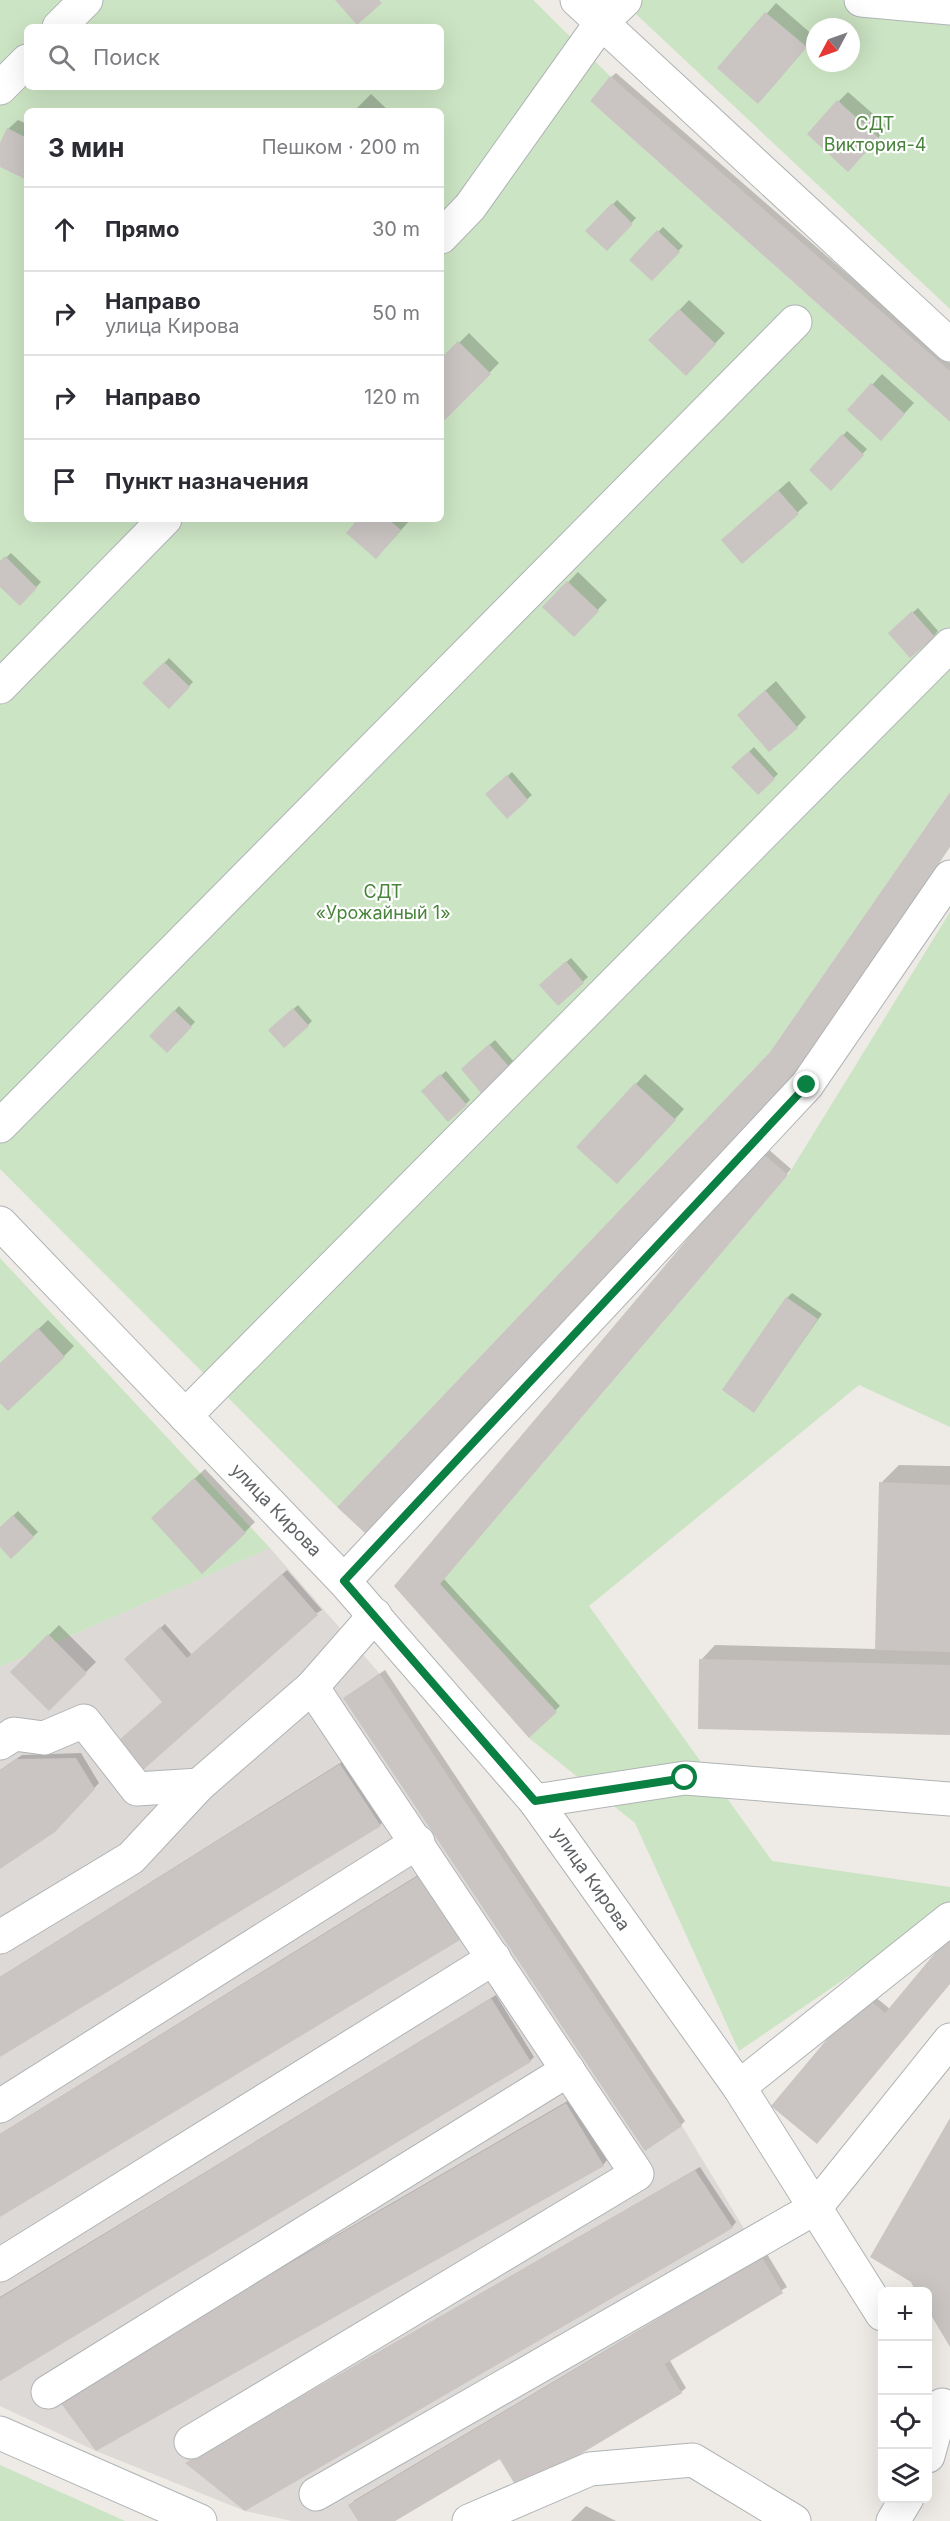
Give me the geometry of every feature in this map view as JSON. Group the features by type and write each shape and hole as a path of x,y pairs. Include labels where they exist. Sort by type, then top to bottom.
{"street":[{"path":"62,24 86,0"},
{"path":"577,0 950,345"},
{"path":"444,234 470,207 600,23 625,0"},
{"path":"861,0 950,8"},
{"path":"0,88 24,64"},
{"path":"0,1126 795,322"},
{"path":"0,687 162,522"},
{"path":"185,1416 950,645"},
{"path":"344,1581 807,1085 950,877"},
{"name":"улица Кирова","path":"0,1223 344,1581 535,1801 739,2087 878,2308"},
{"path":"0,1937 132,1858 199,1785 312,1687 375,1615"},
{"path":"191,2442 637,2174 418,1842 312,1687"},
{"path":"0,1743 14,1734 44,1738 84,1721 137,1789 199,1785"},
{"path":"535,1801 685,1778 950,1799"},
{"path":"0,2106 418,1842"},
{"path":"739,2087 950,1919"},
{"path":"0,2265 494,1958"},
{"path":"316,2494 815,2208 950,2040"},
{"path":"48,2392 568,2070"},
{"path":"929,2449 940,2402"},
{"path":"0,2433 200,2521"},
{"path":"469,2521 590,2469 693,2460 794,2521"},
{"path":"893,2521 904,2503"}],"shaded area":[{"path":"270,1548 380,1674 682,2126 783,2293 665,2363 682,2393 519,2491 499,2459 395,2521 292,2521 245,2511 96,2451 0,2406 0,1667"}],"green space":[{"name":"СДТ «Урожайный 1»","path":"0,0 533,0 610,76 590,101 950,422 950,792 770,1052 337,1507 0,1169"},
{"name":"СДТ Виктория-4","path":"621,0 950,0 950,309"},
{"path":"950,912 950,1427 859,1385 589,1606 772,1861 950,1887 950,1907 739,2051 635,1823 529,1738 556,1712 440,1584 788,1175"},
{"path":"0,1258 270,1548 0,1667"},
{"path":"0,2465 125,2521 0,2521"}],"building":[{"path":"335,0 379,0 382,3 358,24"},
{"path":"765,12 806,46 758,104 717,68"},
{"path":"610,76 950,371 950,422 590,101"},
{"path":"837,100 879,138 848,172 807,134"},
{"path":"7,128 24,136 24,179 0,167 0,143"},
{"path":"612,203 633,224 607,251 585,231"},
{"path":"657,230 680,252 652,281 629,260"},
{"path":"679,309 716,344 686,376 648,340"},
{"path":"458,341 491,374 445,420 444,419 444,355"},
{"path":"871,383 905,414 881,441 847,410"},
{"path":"842,434 864,455 831,491 809,470"},
{"path":"778,490 799,514 742,564 721,540"},
{"path":"355,522 392,522 401,530 376,559 346,533"},
{"path":"5,556 37,588 20,606 0,587 0,561"},
{"path":"567,581 599,611 574,637 542,607"},
{"path":"912,611 935,637 910,658 888,633"},
{"path":"164,662 190,687 169,709 142,683"},
{"path":"765,690 798,728 769,752 737,715"},
{"path":"749,751 775,779 758,795 731,767"},
{"path":"507,775 528,800 507,819 485,794"},
{"path":"950,792 950,847 798,1074 366,1534 337,1507 770,1052"},
{"path":"566,961 584,983 558,1006 539,985"},
{"path":"293,1008 309,1026 284,1048 268,1030"},
{"path":"174,1010 192,1027 167,1053 149,1036"},
{"path":"489,1044 511,1069 482,1094 461,1069"},
{"path":"440,1074 467,1105 448,1122 421,1091"},
{"path":"635,1083 676,1120 617,1184 576,1147"},
{"path":"761,1152 788,1175 440,1584 557,1712 529,1738 394,1586"},
{"path":"786,1297 818,1319 754,1413 722,1390"},
{"path":"38,1328 65,1357 8,1411 0,1403 0,1363"},
{"path":"194,1478 246,1533 202,1574 151,1518"},
{"path":"879,1482 950,1485 950,1652 875,1650"},
{"path":"13,1515 34,1537 11,1559 0,1547 0,1527"},
{"path":"282,1574 318,1615 143,1770 118,1741 162,1702 124,1659 160,1627 187,1658"},
{"path":"48,1634 87,1673 49,1711 10,1672"},
{"path":"699,1659 950,1665 950,1735 698,1729"},
{"path":"380,1674 682,2126 645,2151 343,1698"},
{"path":"76,1758 95,1789 55,1832 0,1869 0,1770 16,1759"},
{"path":"340,1764 381,1826 0,2057 0,1977"},
{"path":"418,1876 460,1940 0,2217 0,2134"},
{"path":"950,1935 950,1984 817,2144 771,2106 864,1995 885,2013"},
{"path":"491,1998 531,2062 0,2381 0,2298"},
{"path":"566,2103 604,2166 96,2451 57,2398"},
{"path":"950,2118 950,2347 932,2317 932,2287 914,2287 911,2282 870,2257"},
{"path":"695,2170 733,2228 245,2511 185,2463"},
{"path":"762,2257 783,2293 665,2364 682,2393 519,2491 500,2459 395,2521 358,2521 348,2505"}],"route":[{"path":"685,1778 535,1801 344,1581 807,1085"}]}
